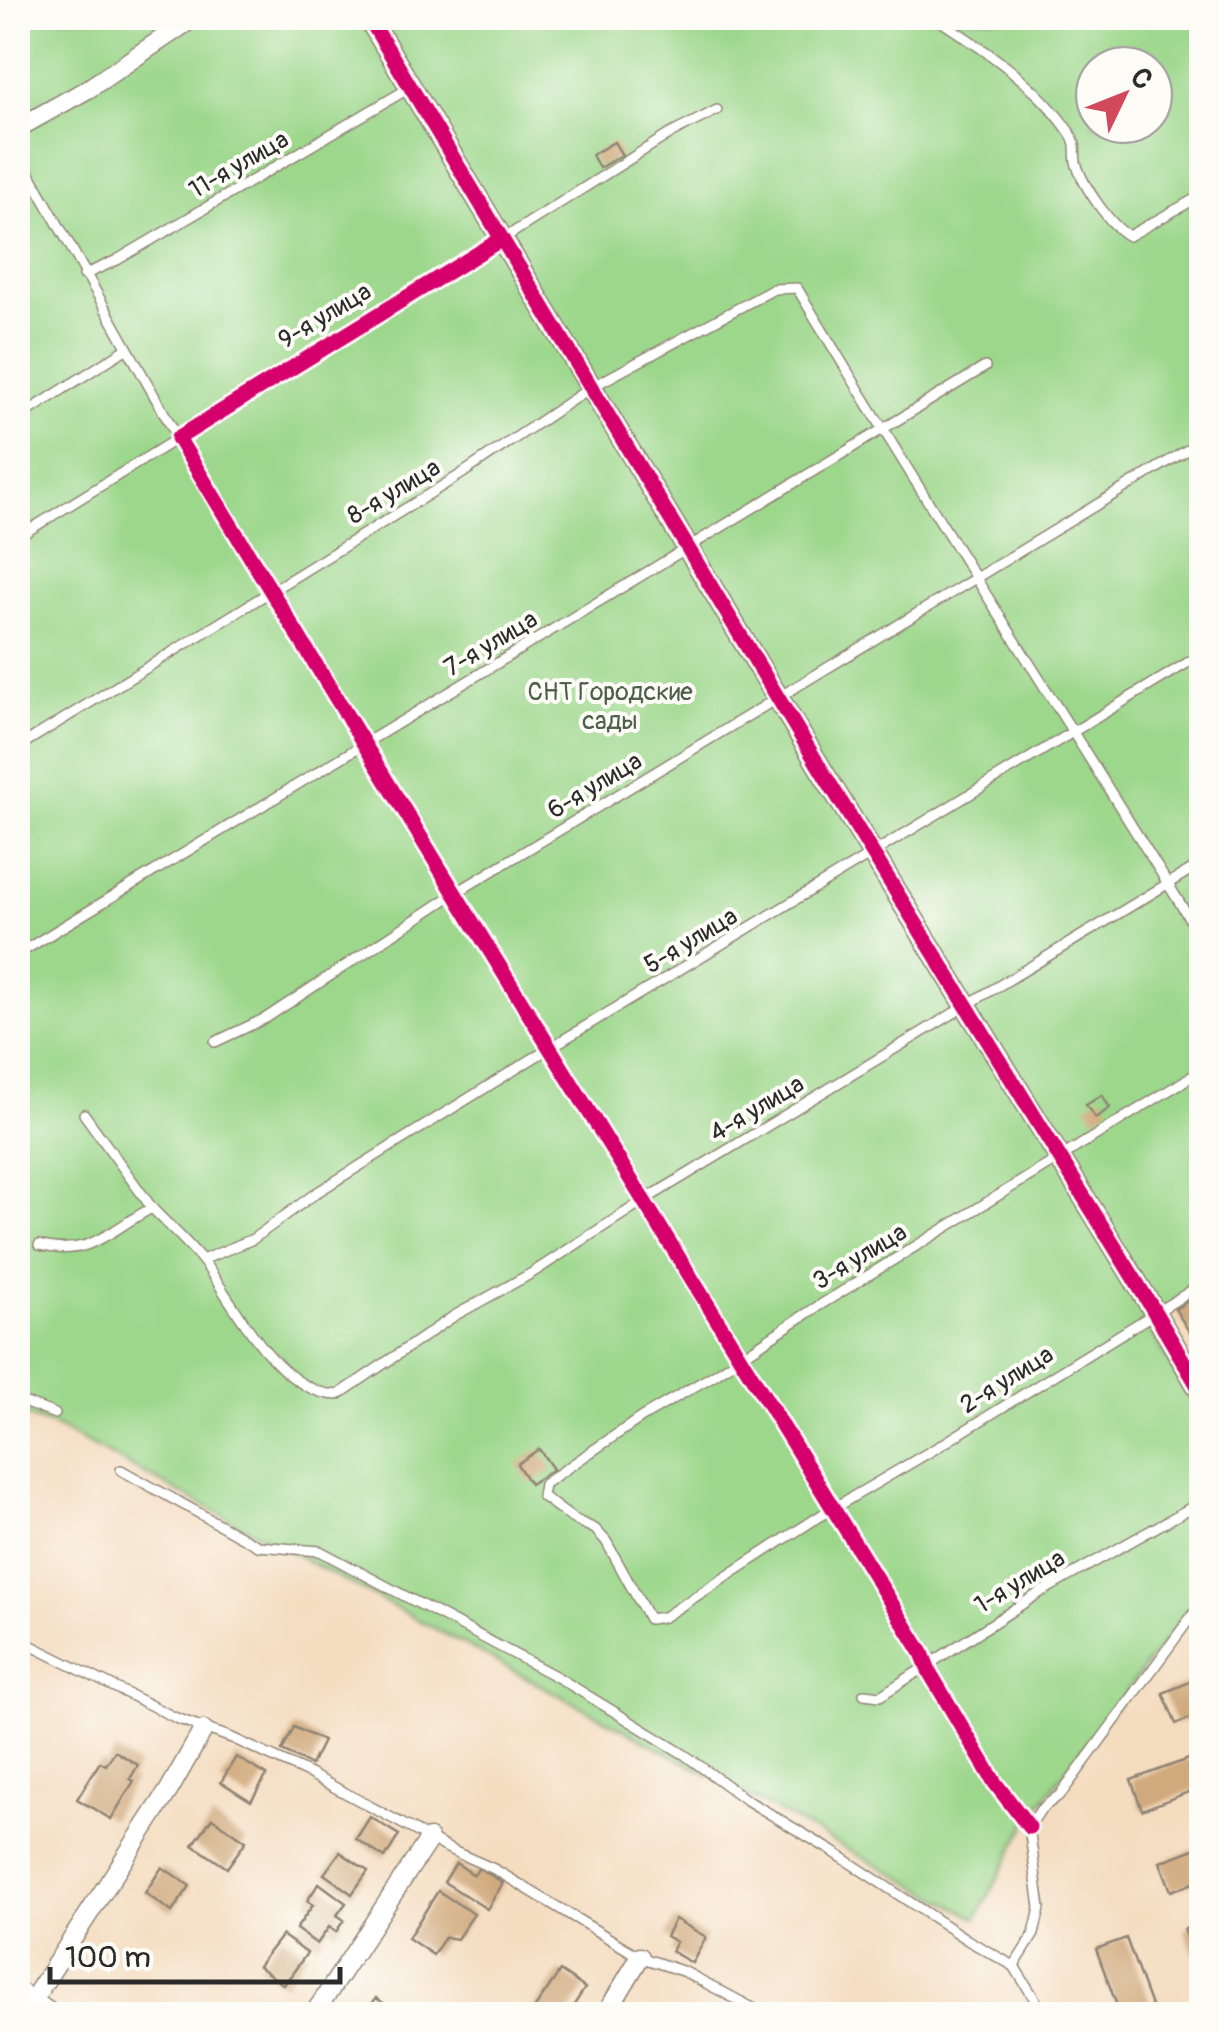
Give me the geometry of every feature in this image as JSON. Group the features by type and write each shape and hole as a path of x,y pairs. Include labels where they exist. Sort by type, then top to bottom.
{"street":[{"path":"18,128 88,90 193,18"},
{"path":"374,23 500,240 778,700 1202,1393"},
{"name":"9-я улица","path":"178,438 500,240"},
{"path":"178,438 548,1049 742,1357 994,1783 1029,1827"},
{"path":"52,2014 25,1996 169,1790 203,1730"},
{"path":"314,2014 429,1839"},
{"path":"606,2014 640,1957"}],"lane":[{"path":"374,23 402,18"},
{"path":"605,18 633,23"},
{"path":"936,18 986,50 1034,90 1070,133 1077,146 1076,162 1116,230 1128,236 1202,195"},
{"name":"11-я улица","path":"84,275 412,86"},
{"path":"500,240 668,135 716,110"},
{"path":"18,153 21,168 178,438"},
{"name":"8-я улица","path":"18,747 460,475 590,388 774,289 797,288 880,429"},
{"path":"18,418 126,349"},
{"name":"7-я улица","path":"18,954 985,367"},
{"path":"880,429 1202,939"},
{"name":"9-я улица","path":"18,537 178,438"},
{"name":"6-я улица","path":"215,1042 266,1018 454,894 1202,440"},
{"name":"5-я улица","path":"202,1260 253,1238 316,1193 548,1049 1202,654"},
{"name":"4-я улица","path":"202,1260 263,1348 296,1380 319,1394 338,1395 454,1316 532,1273 643,1200 1202,862"},
{"name":"3-я улица","path":"544,1484 812,1310 1202,1070"},
{"path":"84,1114 152,1208 202,1260"},
{"path":"39,1245 58,1250 82,1249 152,1208"},
{"name":"2-я улица","path":"544,1484 542,1496 573,1519 596,1529 606,1541 649,1618 664,1617 1153,1309 1202,1284"},
{"path":"18,1400 55,1414"},
{"path":"121,1470 258,1546 320,1550 629,1719 953,1932 1014,1966 1044,2014"},
{"name":"1-я улица","path":"864,1694 880,1696 1098,1557 1201,1502"},
{"path":"1014,1966 1034,1934 1040,1908 1029,1827 1041,1809 1061,1794 1202,1602"},
{"path":"18,1639 203,1730 232,1738 310,1774 429,1839 494,1869 640,1957 685,1972 764,2014"}],"green space":[{"name":"СНТ Городские сады","path":"18,18 1201,18 1202,1288 1145,1321 1201,1418 1201,1593 1029,1819 977,1918 57,1427 18,1413"}],"building":[{"path":"614,142 622,155 599,168 592,155"},
{"path":"1102,1095 1110,1108 1095,1118 1086,1105"},
{"path":"1202,1293 1202,1352 1175,1309"},
{"path":"539,1449 553,1469 530,1484 517,1464"},
{"path":"1202,1677 1202,1714 1176,1724 1163,1693"},
{"path":"294,1727 323,1741 311,1765 282,1751"},
{"path":"115,1751 138,1765 130,1779 134,1781 111,1819 77,1799 100,1762 106,1765"},
{"path":"1202,1754 1202,1787 1142,1810 1131,1780"},
{"path":"236,1757 267,1775 251,1801 221,1782"},
{"path":"370,1817 399,1835 385,1858 356,1839"},
{"path":"212,1818 246,1841 227,1868 193,1845"},
{"path":"1202,1846 1202,1880 1171,1891 1160,1862"},
{"path":"340,1852 368,1871 352,1894 324,1874"},
{"path":"456,1863 474,1875 479,1868 503,1883 487,1909 444,1882"},
{"path":"162,1867 190,1886 172,1912 145,1893"},
{"path":"319,1883 346,1903 337,1915 344,1920 336,1932 329,1927 317,1944 296,1929 313,1905 307,1901"},
{"path":"438,1891 474,1914 457,1939 445,1937 433,1955 408,1938"},
{"path":"675,1919 706,1937 692,1963 671,1951 676,1942 666,1936"},
{"path":"1202,1923 1202,1957 1196,1959 1184,1929"},
{"path":"282,1935 307,1953 284,1985 258,1966"},
{"path":"1126,1938 1154,2014 1120,2014 1096,1949"},
{"path":"560,1971 585,1988 568,2014 542,2014 534,2009"},
{"path":"376,1998 400,2014 365,2014"}],"cycle path":[{"path":"369,18 1202,1393"},
{"path":"500,240 178,438 922,1653 995,1783 1029,1827"}]}
